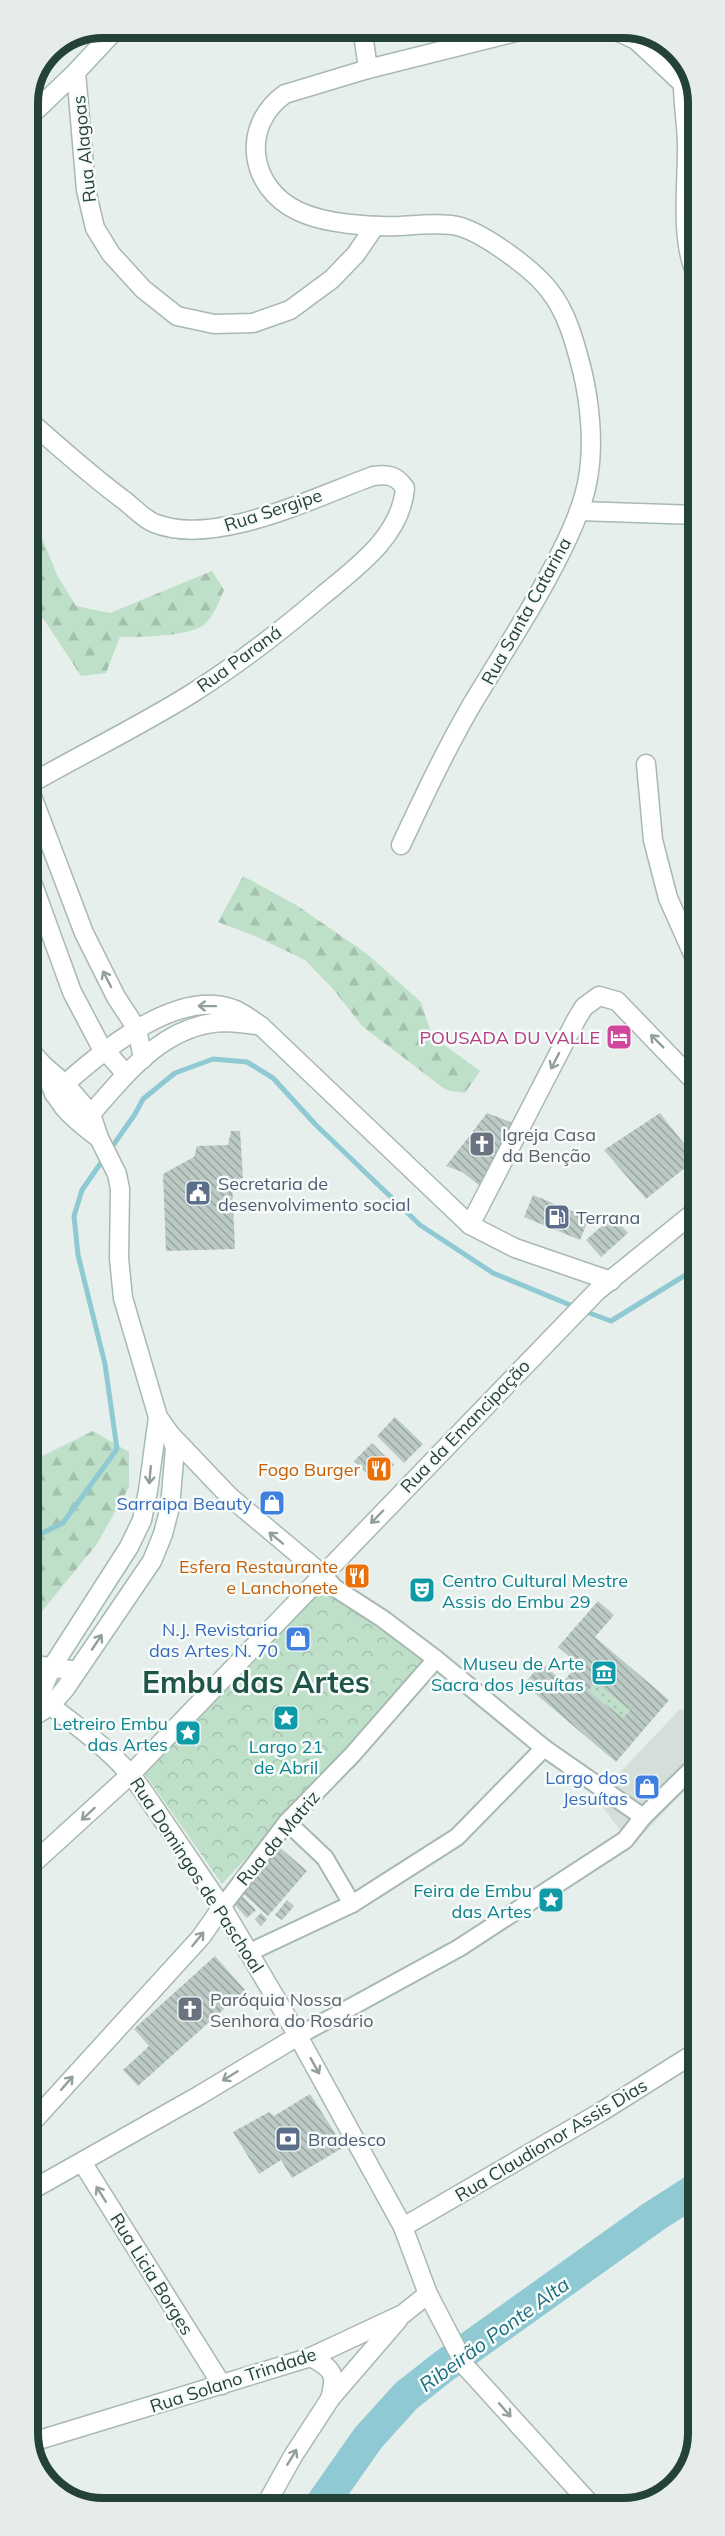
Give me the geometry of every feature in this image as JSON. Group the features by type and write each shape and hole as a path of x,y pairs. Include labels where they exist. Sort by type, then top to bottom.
{"street":[{"path":"38,108 108,38"},
{"path":"364,38 368,69"},
{"name":"Rua Santa Catarina","path":"401,844 451,742 533,607 572,529 588,480 590,458 587,392 574,336 549,290 519,261 461,226 375,226 333,221 298,211 272,192 260,174 255,153 256,140 263,116 273,102 285,94 368,69 492,38"},
{"path":"634,39 681,83"},
{"name":"Rua Alagoas","path":"76,72 86,189 95,228 111,254 143,289 177,316 214,324 253,323 290,310 332,279 356,254 375,226"},
{"path":"682,76 687,141 688,243"},
{"name":"Rua Sergipe","path":"38,429 94,478 153,523 187,531 216,528 256,518 373,476 386,474 398,478 405,488"},
{"name":"Rua Paraná","path":"38,778 190,694 238,662 310,606 363,562 381,543 404,502 405,488"},
{"path":"579,511 688,515"},
{"path":"646,764 652,840 668,898 688,943"},
{"path":"38,811 84,933 116,997 137,1029 143,1059"},
{"path":"38,901 72,992 88,1024 106,1052 126,1074"},
{"path":"470,1225 576,1020 584,1007 599,996 617,1001 688,1074"},
{"path":"59,1089 137,1029 169,1013 199,1006 232,1009 261,1026 470,1225 515,1248 604,1286"},
{"path":"86,1119 126,1074 174,1035 197,1027 225,1022 261,1026"},
{"path":"38,1060 59,1089 86,1119 113,1162 120,1189 119,1258 123,1298 158,1417 170,1434 230,1497 322,1574 335,1588 436,1659 543,1748 643,1817"},
{"name":"Rua da Emancipação","path":"38,1859 131,1774 573,1315 604,1286 688,1217"},
{"path":"45,1707 52,1667 129,1547 141,1520 148,1491 158,1417"},
{"path":"45,1707 77,1671 152,1561 163,1534 170,1507 175,1448 170,1434"},
{"name":"Rua da Matriz","path":"38,2116 201,1937 287,1822 353,1754 436,1659"},
{"path":"38,1665 77,1671"},
{"name":"Rua Domingos de Paschoal","path":"45,1707 99,1741 131,1774 222,1907 298,2036 403,2227 428,2294 466,2367 585,2498"},
{"path":"248,1953 352,1904 457,1837 543,1748"},
{"path":"38,2186 200,2096 298,2036 490,1929 625,1840 643,1817 688,1773"},
{"path":"287,1822 325,1858 352,1904"},
{"name":"Rua Claudionor Assis Dias","path":"403,2227 602,2112 688,2057"},
{"name":"Rua Licia Borges","path":"82,2162 222,2385"},
{"name":"Rua Solano Trindade","path":"38,2438 222,2385 310,2357 403,2314 428,2294"},
{"path":"270,2498 293,2456 330,2399 403,2314"},
{"path":"310,2357 325,2365 333,2373 335,2383 330,2399"}],"shaded area":[{"name":"Largo dos Jesuítas","path":"680,1709 688,1713 688,1787 632,1846 596,1798"}],"green space":[{"path":"38,534 42,538 57,575 76,606 110,613 212,571 224,590 212,615 199,628 178,634 120,637 106,673 81,676 38,614"},
{"path":"243,876 296,905 366,953 421,1002 432,1036 480,1071 465,1093 446,1090 362,1026 334,990 305,960 255,936 218,922"},
{"path":"93,1431 129,1452 129,1487 97,1544 42,1611 38,1611 38,1458"},
{"name":"Largo 21 de Abril","path":"321,1585 376,1620 426,1663 222,1884 145,1774"},
{"path":"595,1682 630,1710 623,1718 588,1691"}],"building":[{"name":"Igreja Casa da Benção","path":"487,1113 513,1123 480,1186 462,1172 446,1166"},
{"path":"660,1113 688,1149 688,1165 646,1199 604,1150"},
{"name":"Secretaria de desenvolvimento social","path":"231,1131 240,1131 243,1178 232,1180 235,1249 166,1251 163,1174 194,1157 197,1146 228,1145"},
{"name":"Terrana","path":"533,1195 589,1218 580,1240 524,1217"},
{"name":"Terrana","path":"613,1216 628,1233 601,1257 586,1240"},
{"path":"395,1417 423,1444 404,1463 377,1436"},
{"path":"372,1443 394,1465 376,1482 354,1461"},
{"name":"Museu de Arte Sacra dos Jesuítas","path":"598,1601 614,1615 595,1637 669,1700 616,1762 524,1684 542,1663 563,1682 578,1664 558,1647","holes":["595,1682 630,1710 623,1718 588,1691"]},
{"path":"278,1846 307,1871 268,1916 240,1891"},
{"path":"240,1894 256,1910 247,1918 232,1902"},
{"path":"287,1900 294,1906 282,1920 275,1915"},
{"path":"261,1913 267,1919 261,1926 255,1919"},
{"name":"Paróquia Nossa Senhora do Rosário","path":"215,1956 245,1990 138,2086 123,2070 149,2046 134,2029"},
{"name":"Bradesco","path":"310,2094 344,2147 292,2178 281,2160 259,2174 233,2132 269,2112 274,2116"}],"waterway":[{"path":"38,1535 63,1523 117,1449 105,1364 78,1255 74,1216 82,1190 143,1099 175,1073 213,1059 247,1062 273,1078 315,1124 420,1225 493,1273 575,1307"},
{"path":"584,1311 611,1321 684,1276"},
{"name":"Ribeirão Ponte Alta","path":"326,2498 368,2438 406,2396 444,2366 688,2194"}],"place":[{"name":"POUSADA DU VALLE","path":"619,1037"},
{"name":"Igreja Casa da Benção","path":"482,1144"},
{"name":"Secretaria de desenvolvimento social","path":"198,1193"},
{"name":"Terrana","path":"557,1217"},
{"name":"Fogo Burger","path":"379,1469"},
{"name":"Sarraipa Beauty","path":"272,1503"},
{"name":"Esfera Restaurante e Lanchonete","path":"357,1576"},
{"name":"Centro Cultural Mestre Assis do Embu 29","path":"422,1590"},
{"name":"N.J. Revistaria das Artes N. 70","path":"298,1639"},
{"name":"Museu de Arte Sacra dos Jesuítas","path":"604,1673"},
{"name":"Largo 21 de Abril","path":"286,1718"},
{"name":"Letreiro Embu das Artes","path":"188,1733"},
{"name":"Largo dos Jesuítas","path":"647,1787"},
{"name":"Feira de Embu das Artes","path":"551,1900"},
{"name":"Paróquia Nossa Senhora do Rosário","path":"190,2009"},
{"name":"Bradesco","path":"288,2139"}],"district":[{"name":"Embu das Artes","path":"256,1682"}]}
